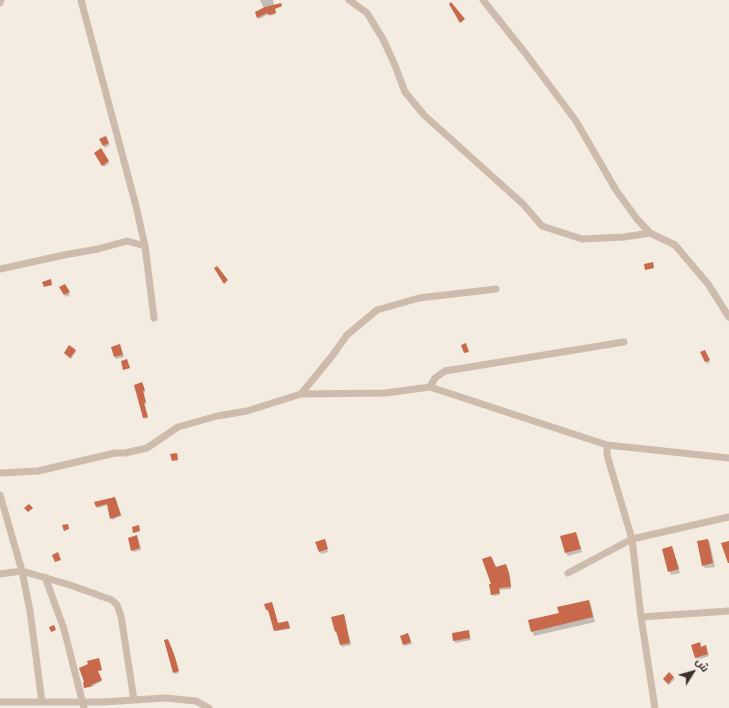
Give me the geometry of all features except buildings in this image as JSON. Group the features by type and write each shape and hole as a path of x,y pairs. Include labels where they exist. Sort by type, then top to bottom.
{"street":[{"path":"81,0 136,206 145,246 154,318"},
{"path":"349,0 367,13 388,51 405,92 424,115 523,204 542,226 582,239 624,237 650,233"},
{"path":"483,0 576,121 616,190 650,233 674,244 708,284 729,317"},
{"path":"0,269 98,249 127,241 145,246"},
{"path":"301,394 347,335 377,310 419,298 496,289"},
{"path":"430,386 435,378 445,371 624,342"},
{"path":"0,473 38,471 115,453 147,448 178,427 217,416 248,411 301,394 386,393 430,386 607,445 729,458"},
{"path":"607,445 607,455 632,539 641,617 656,708"},
{"path":"0,495 22,571 30,611 42,702"},
{"path":"568,573 632,539 729,517"},
{"path":"0,574 22,571 45,577 112,600 117,605 121,616 134,700"},
{"path":"45,577 64,629 83,705"},
{"path":"641,617 729,611"},
{"path":"0,702 42,702 83,705 103,702 165,698 196,701 209,708"}]}
